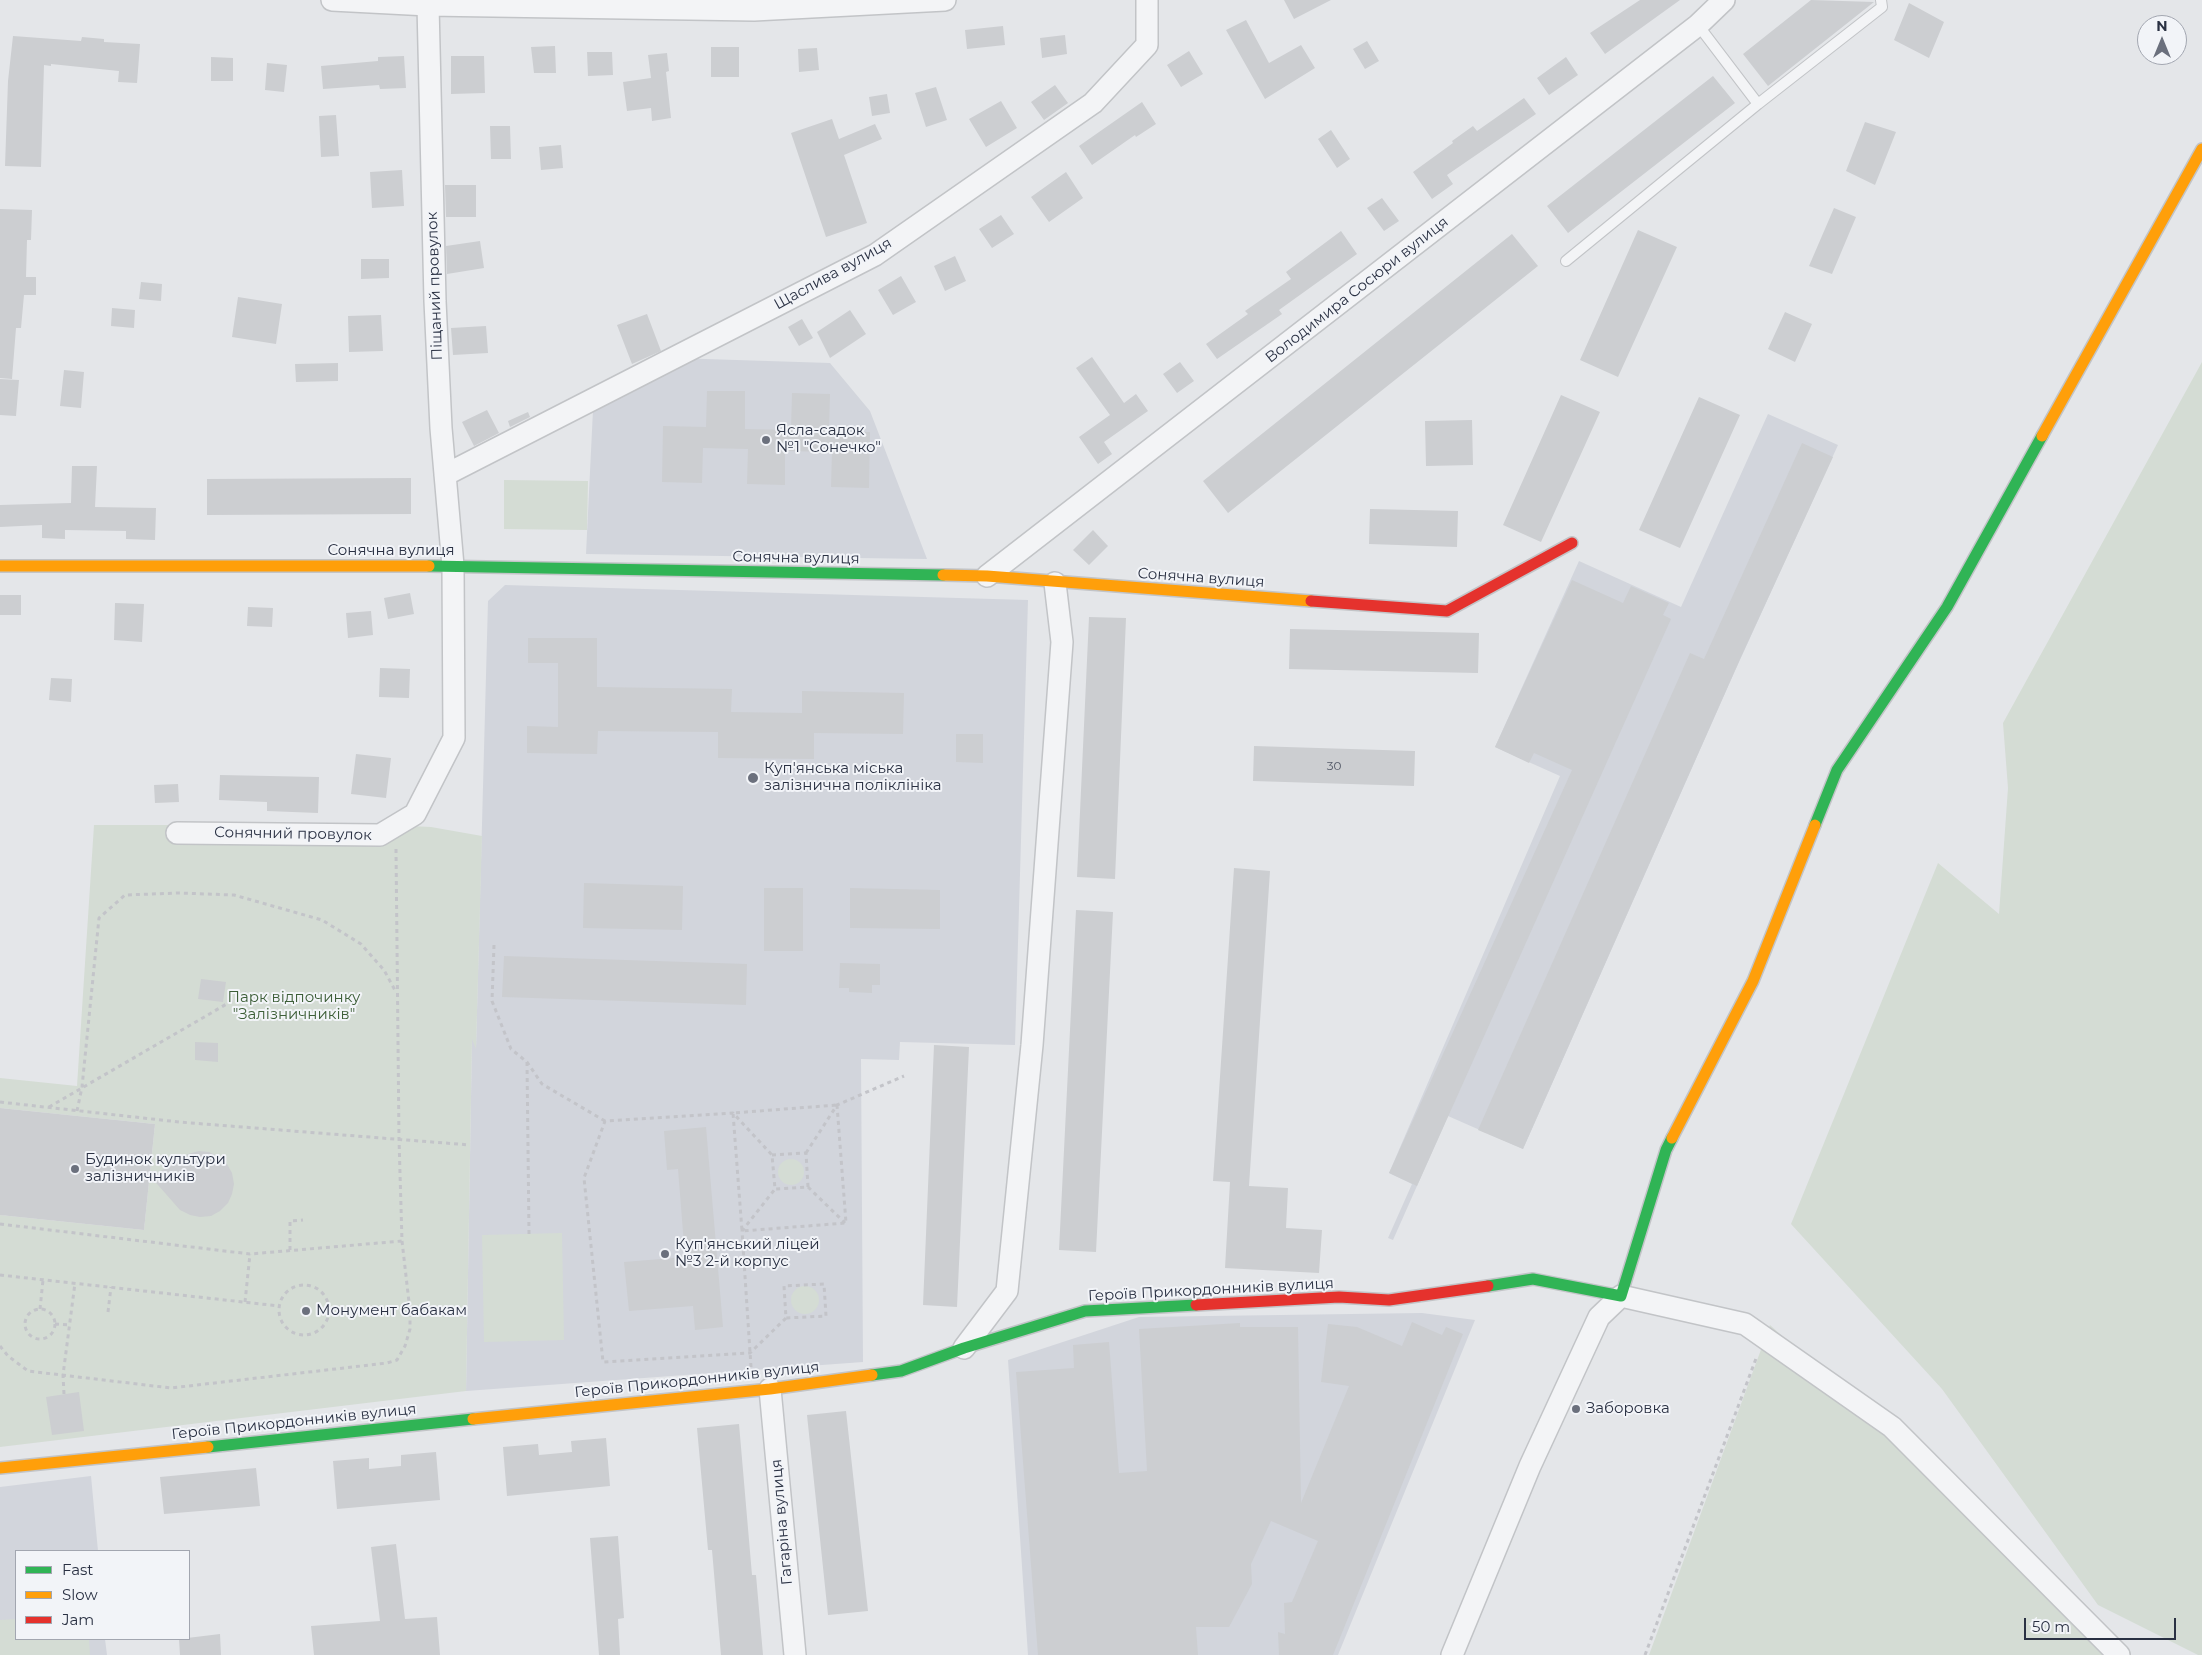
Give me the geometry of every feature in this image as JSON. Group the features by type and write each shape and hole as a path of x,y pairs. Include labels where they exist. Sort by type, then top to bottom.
{"street":[{"path":"332,0 428,5 754,10 946,0"},
{"name":"Щаслива вулиця","path":"445,475 875,255 1093,103 1147,45 1147,0"},
{"name":"Володимира Сосюри вулиця","path":"987,576 1698,25 1724,0"},
{"name":"Піщаний провулок","path":"428,5 440,428 453,566"},
{"path":"1452,1655 1530,1466 1599,1317 1621,1296 1666,1150 1753,981 1837,770 1948,607 2202,149"},
{"name":"Сонячна вулиця","path":"0,566 453,566 987,576 1055,583 1447,611 1572,543"},
{"name":"Сонячний провулок","path":"177,833 380,835 415,814 454,738 453,566"},
{"path":"964,1348 1007,1291 1032,1045 1062,642 1055,583"},
{"name":"Героїв Прикордонників вулиця","path":"0,1468 761,1390 901,1371 964,1348 1085,1311 1338,1297 1389,1300 1533,1279 1621,1296"},
{"path":"1621,1296 1745,1324 1892,1427 2119,1655"},
{"name":"Гагаріна вулиця","path":"761,1390 795,1655"}],"lane":[{"path":"1566,261 1758,104 1882,7 1880,0"},
{"path":"1698,25 1758,104"}],"path":[{"path":"0,1346 8,1356 28,1371 171,1388 387,1363 397,1360 405,1346 410,1329 410,1311 402,1241 399,1139 396,825"},
{"path":"77,1110 82,1087 99,918 125,895 179,893 234,895 322,920 361,944 384,970 397,994"},
{"path":"494,945 492,1001 511,1049 527,1062 542,1084 605,1121 837,1106 904,1076"},
{"path":"48,1107 248,991"},
{"path":"527,1062 529,1234"},
{"path":"0,1102 179,1122 470,1145"},
{"path":"837,1106 806,1153 808,1187 846,1223"},
{"path":"837,1106 846,1223"},
{"path":"733,1113 772,1155 774,1189 742,1231"},
{"path":"733,1113 750,1353 761,1390"},
{"path":"605,1121 584,1178 603,1362 750,1353 786,1318 826,1316 824,1284 784,1286 786,1318"},
{"path":"772,1155 806,1153"},
{"path":"774,1189 808,1187"},
{"path":"290,1250 290,1221 303,1220"},
{"path":"742,1231 846,1223"},
{"path":"0,1224 250,1254 402,1241"},
{"path":"245,1302 250,1254"},
{"path":"0,1275 280,1306"},
{"path":"40,1309 43,1280"},
{"path":"64,1394 63,1375 75,1283"},
{"path":"308,1284 322,1291 330,1306 330,1314 322,1328 307,1335 299,1334 291,1331 284,1325 280,1318 280,1306 285,1293 291,1288 308,1284"},
{"path":"108,1312 111,1287"},
{"path":"40,1309 49,1311 55,1324 52,1333 44,1338 34,1338 25,1326 25,1321 30,1312 40,1309"},
{"path":"55,1324 69,1325"},
{"path":"1645,1655 1764,1337"}],"shaded area":[{"path":"674,358 830,363 870,411 927,559 586,554 593,410"},
{"path":"1768,414 1838,445 1734,673 1523,1149 1448,1116 1393,1240 1388,1238 1412,1184 1389,1173 1560,776 1495,747 1579,561 1681,607"},
{"name":"Куп'янська міська залізнична поліклініка","path":"505,585 1028,600 1015,1045 900,1042 899,1060 861,1059 863,1362 466,1391 472,1037 476,1047 488,601"},
{"path":"1422,1313 1475,1320 1338,1655 1028,1655 1008,1360 1139,1317"},
{"path":"91,1476 98,1550 15,1550 15,1640 105,1640 107,1655 0,1655 0,1487"}],"green space":[{"path":"2202,362 2202,1655 2198,1655 2098,1605 1942,1389 1791,1224 1938,863 1999,914 2008,788 2003,723"},
{"path":"504,480 588,481 587,530 504,529"},
{"name":"Парк відпочинку \"Залізничників\"","path":"94,825 387,825 431,827 482,836 476,1049 472,1039 466,1391 0,1447 0,1215 144,1230 155,1124 0,1108 0,1078 77,1086"},
{"path":"791,1159 800,1163 804,1172 800,1181 791,1185 782,1181 778,1172 782,1163"},
{"path":"562,1233 564,1340 484,1342 482,1235"},
{"path":"805,1286 815,1290 819,1300 815,1310 805,1314 795,1310 791,1300 795,1290"},
{"path":"1770,1325 1974,1510 2108,1655 1649,1655"},
{"path":"15,1619 15,1640 89,1640 90,1655 0,1655 0,1620"}],"building":[{"path":"1284,0 1331,0 1294,19"},
{"path":"1640,0 1680,0 1605,54 1590,33"},
{"path":"1811,0 1874,2 1768,86 1743,54"},
{"path":"1909,3 1944,22 1929,58 1894,40"},
{"path":"1246,20 1269,63 1301,45 1315,68 1265,99 1226,30"},
{"path":"1003,26 1005,45 967,49 965,30"},
{"path":"1065,35 1067,54 1042,58 1040,38"},
{"path":"13,36 81,41 82,37 104,39 104,42 140,44 137,83 118,82 119,71 51,64 51,66 44,65 41,167 5,166 8,81"},
{"path":"1367,41 1379,61 1365,69 1353,49"},
{"path":"555,46 556,73 534,73 531,47"},
{"path":"711,47 739,47 739,77 711,77"},
{"path":"817,48 819,70 799,72 798,49"},
{"path":"1189,51 1203,74 1181,87 1167,65"},
{"path":"587,52 612,52 613,75 588,76"},
{"path":"667,53 669,71 666,72 671,118 652,121 651,108 627,111 623,82 651,78 648,55"},
{"path":"404,56 406,88 380,89 379,85 323,89 321,66 378,61 378,57"},
{"path":"451,56 484,56 485,93 451,94"},
{"path":"211,57 233,58 233,81 211,81"},
{"path":"1566,57 1578,75 1549,95 1537,78"},
{"path":"267,63 287,65 284,92 265,90"},
{"path":"1713,76 1735,103 1568,233 1547,206"},
{"path":"1055,85 1068,103 1044,120 1031,102"},
{"path":"936,87 947,120 926,127 915,93"},
{"path":"887,94 890,113 872,116 869,97"},
{"path":"1524,98 1536,114 1447,175 1453,184 1432,199 1413,172 1473,126 1477,131"},
{"path":"1001,101 1017,128 986,147 969,119"},
{"path":"1142,102 1156,124 1136,137 1135,135 1092,165 1079,146"},
{"path":"336,115 339,156 321,157 319,116"},
{"path":"832,119 839,139 875,124 882,139 844,155 867,223 826,237 791,133"},
{"path":"1865,122 1896,132 1875,185 1846,171"},
{"path":"490,126 510,126 511,159 491,159"},
{"path":"1331,130 1350,159 1337,168 1318,139"},
{"path":"561,145 563,168 541,170 539,147"},
{"path":"402,170 404,206 372,208 370,172"},
{"path":"1066,172 1083,198 1049,222 1031,197"},
{"path":"445,185 476,185 476,217 446,217"},
{"path":"1382,198 1399,221 1384,231 1367,208"},
{"path":"1834,208 1856,217 1832,274 1809,266"},
{"path":"0,209 32,210 31,240 27,240 26,277 36,277 36,295 24,295 21,328 16,328 12,379 0,378"},
{"path":"1001,215 1014,234 992,248 979,229"},
{"path":"1638,230 1677,247 1618,377 1580,360"},
{"path":"1341,231 1357,254 1279,310 1282,314 1217,359 1206,344 1248,314 1245,311 1291,279 1286,272"},
{"path":"1512,234 1538,266 1228,513 1203,481"},
{"path":"480,241 484,268 447,274 446,246"},
{"path":"955,256 966,281 945,291 934,266"},
{"path":"361,259 389,259 389,278 361,279"},
{"path":"901,276 916,302 893,315 878,290"},
{"path":"141,282 162,284 161,301 139,299"},
{"path":"238,297 282,304 276,344 232,337"},
{"path":"112,308 135,310 134,328 111,326"},
{"path":"850,310 866,334 830,358 817,332"},
{"path":"1785,312 1812,324 1795,362 1768,349"},
{"path":"647,314 661,351 632,364 617,325"},
{"path":"381,315 383,351 349,352 348,316"},
{"path":"802,319 813,338 799,346 788,327"},
{"path":"486,326 488,353 453,355 451,328"},
{"path":"1092,357 1124,403 1136,394 1148,411 1104,442 1112,454 1098,464 1079,437 1110,415 1076,368"},
{"path":"1180,362 1194,381 1177,393 1163,374"},
{"path":"338,363 338,381 296,382 295,364"},
{"path":"64,370 84,372 81,408 60,406"},
{"path":"0,379 19,380 16,416 0,415"},
{"name":"Ясла-садок №1 \"Сонечко\"","path":"707,391 745,391 745,429 791,430 792,393 830,394 829,432 870,432 869,488 831,487 832,452 785,451 785,485 747,484 748,449 703,448 702,483 662,482 663,426 706,427"},
{"path":"1561,395 1600,412 1541,542 1503,525"},
{"path":"1699,397 1740,415 1680,548 1639,530"},
{"path":"487,410 499,433 474,446 462,422"},
{"path":"528,412 530,417 510,427 508,421"},
{"path":"1472,420 1473,465 1426,466 1425,421"},
{"path":"1802,443 1833,457 1741,657 1523,1149 1478,1130 1690,653 1704,659"},
{"path":"72,466 97,466 95,507 156,508 155,540 126,539 126,531 65,530 65,539 42,538 42,525 0,527 0,505 71,503"},
{"path":"411,478 411,514 207,515 207,479"},
{"path":"1370,509 1458,511 1457,547 1369,544"},
{"path":"1093,530 1108,546 1089,565 1073,550"},
{"path":"1572,580 1623,603 1631,586 1669,603 1663,615 1671,619 1417,1186 1389,1173 1572,770 1534,753 1529,763 1495,747"},
{"path":"410,593 414,614 388,619 384,598"},
{"path":"0,595 21,595 21,615 0,615"},
{"path":"115,603 144,604 142,642 114,640"},
{"path":"248,607 273,608 272,627 247,626"},
{"path":"371,611 373,635 348,638 346,613"},
{"path":"1089,617 1126,618 1115,879 1077,877"},
{"path":"1290,629 1479,633 1478,673 1289,669"},
{"path":"528,638 597,638 597,687 732,689 731,712 802,713 802,691 904,693 903,734 814,733 814,759 718,758 718,732 598,731 597,754 527,753 527,726 558,727 558,663 528,663"},
{"path":"380,668 410,669 409,698 379,697"},
{"path":"51,678 72,679 71,702 49,700"},
{"path":"956,734 983,734 983,763 956,762"},
{"path":"1254,746 1415,751 1414,786 1253,781"},
{"path":"356,754 391,758 386,798 351,794"},
{"path":"220,775 319,777 318,813 267,811 267,802 219,800"},
{"path":"178,784 179,802 155,803 154,785"},
{"path":"1234,868 1270,871 1249,1186 1288,1188 1286,1228 1322,1230 1319,1273 1225,1268 1230,1182 1213,1181"},
{"path":"584,883 683,886 682,930 583,928"},
{"path":"764,888 803,888 803,951 764,951"},
{"path":"850,888 940,890 940,929 850,928"},
{"path":"1076,910 1113,912 1096,1252 1059,1250"},
{"path":"504,956 747,964 746,1005 502,997"},
{"path":"840,963 880,964 880,985 872,985 872,993 849,992 849,988 839,988"},
{"path":"201,979 226,982 223,1002 198,999"},
{"path":"195,1042 218,1043 218,1062 195,1060"},
{"path":"934,1045 969,1047 957,1307 923,1305"},
{"name":"Будинок культури залізничників","path":"0,1108 155,1124 144,1230 0,1215"},
{"path":"706,1127 723,1327 695,1330 693,1306 629,1311 624,1262 685,1257 678,1169 667,1170 664,1131"},
{"path":"199,1151 209,1152 219,1157 227,1164 232,1173 234,1184 228,1203 211,1216 200,1217 180,1210 151,1177 188,1154"},
{"path":"1412,1322 1442,1335 1446,1327 1463,1334 1333,1655 1279,1655 1278,1632 1285,1634 1284,1603 1292,1602 1318,1541 1271,1521 1251,1564 1252,1584 1229,1627 1196,1627 1198,1655 1038,1655 1016,1372 1074,1368 1073,1345 1109,1342 1119,1473 1147,1471 1139,1329 1240,1323 1240,1327 1298,1327 1301,1503 1349,1386 1321,1382 1328,1324 1357,1327 1402,1346"},
{"path":"79,1392 84,1431 52,1435 46,1397"},
{"path":"846,1411 868,1611 828,1615 807,1415"},
{"path":"739,1424 752,1575 756,1575 763,1655 721,1655 712,1550 708,1550 697,1428"},
{"path":"606,1438 610,1486 507,1496 503,1447 538,1444 539,1455 572,1452 571,1441"},
{"path":"436,1452 440,1500 337,1509 333,1461 369,1458 369,1469 401,1466 401,1455"},
{"path":"256,1468 260,1506 164,1514 160,1477"},
{"path":"618,1536 624,1618 618,1619 620,1655 599,1655 590,1538"},
{"path":"396,1544 405,1619 437,1617 440,1655 314,1655 311,1626 380,1621 371,1547"},
{"path":"220,1634 221,1655 180,1655 179,1640 190,1640 190,1638"}],"traffic: fast":[{"path":"1815,825 1837,770 1947,607 2042,436"},
{"path":"429,566 943,575"},
{"path":"1488,1286 1533,1279 1621,1296 1666,1150 1672,1138"},
{"path":"872,1375 901,1371 964,1348 1085,1311 1196,1305"},
{"path":"208,1447 473,1419"}],"traffic: slow":[{"path":"2042,436 2202,149"},
{"path":"0,566 429,566"},
{"path":"943,575 987,576 1311,601"},
{"path":"1672,1138 1753,981 1815,825"},
{"path":"473,1419 770,1389 872,1375"},
{"path":"0,1468 208,1447"}],"traffic: jam":[{"path":"1311,601 1447,611 1572,543"},
{"path":"1196,1305 1339,1297 1389,1300 1488,1286"}],"place":[{"name":"Ясла-садок №1 \"Сонечко\"","path":"766,440"},
{"name":"Куп'янська міська залізнична поліклініка","path":"753,778"},
{"name":"Будинок культури залізничників","path":"75,1169"},
{"name":"Куп'янський ліцей №3 2-й корпус","path":"665,1254"},
{"name":"Монумент бабакам","path":"306,1311"},
{"name":"Заборовка","path":"1576,1409"}]}
